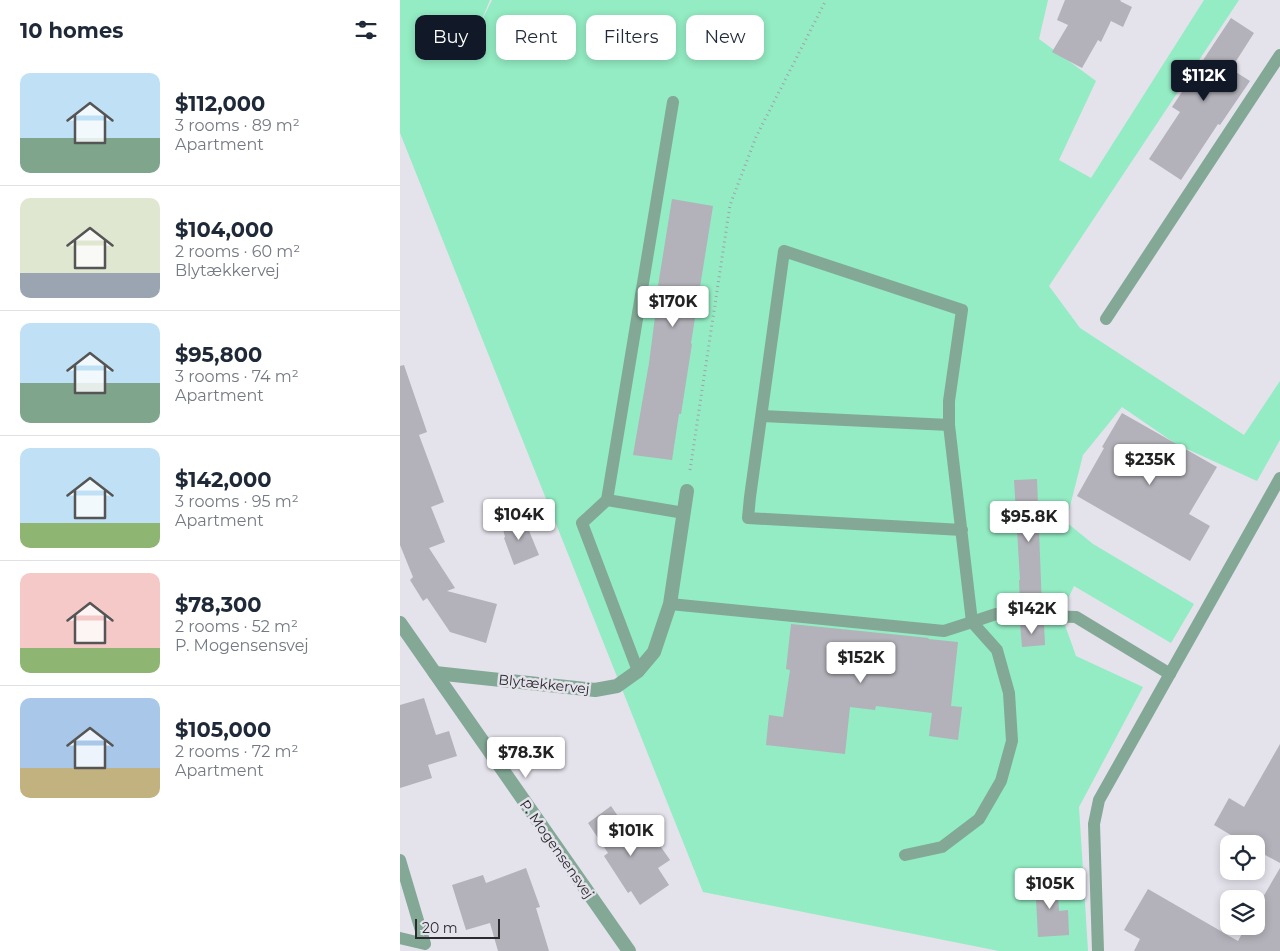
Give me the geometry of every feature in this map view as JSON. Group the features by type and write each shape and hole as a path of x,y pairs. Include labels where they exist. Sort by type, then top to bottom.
{"street":[{"name":"Blytækkervej","path":"435,672 595,690 616,686 638,670 654,652 670,604 687,491"},
{"name":"P. Mogensensvej","path":"400,623 629,951"}],"lane":[{"path":"1106,319 1280,55"},
{"path":"638,670 582,524 607,500 673,102"},
{"path":"905,855 942,847 979,818 1001,781 1012,741 1009,693 997,650 972,622 962,530 949,425 949,401 962,310 784,252 748,518 962,530"},
{"path":"762,416 949,425"},
{"path":"1098,951 1094,824 1099,800 1280,478"},
{"path":"607,500 684,513"},
{"path":"670,604 944,631 996,614 1076,617 1170,674"},
{"path":"400,860 425,944 400,938"}],"path":[{"path":"687,491 730,205 756,137 826,0"}],"green space":[{"path":"400,0 490,0 484,15 415,15 415,60 486,60 484,15 492,0 1048,0 1039,39 1096,81 1059,160 1091,178 1204,0 1239,0 1049,286 1080,328 1244,435 1280,381 1280,440 1257,481 1176,444 1122,407 1083,455 1066,522 1093,544 1194,604 1171,643 1074,586 1061,614 1076,656 1143,687 1079,807 1088,951 999,951 703,892 400,133"}],"building":[{"path":"1065,0 1121,0 1132,7 1123,27 1111,21 1101,42 1098,40 1082,68 1052,52 1068,25 1057,20"},
{"path":"1231,18 1254,33 1231,69 1250,81 1220,125 1218,124 1181,180 1149,159 1180,112 1172,107"},
{"path":"672,199 713,206 681,414 679,414 672,460 633,455 649,363 655,317 653,317"},
{"path":"404,365 427,432 419,435 444,502 431,507 445,542 429,548 455,588 447,591 497,604 486,643 450,632 427,598 423,601 410,580 413,577 400,545 400,366"},
{"path":"1122,413 1217,467 1189,514 1210,526 1190,561 1077,496"},
{"path":"1037,479 1042,608 1020,607 1014,480"},
{"path":"523,516 539,555 514,565 504,538 502,525"},
{"path":"1020,623 1044,624 1045,645 1022,647"},
{"path":"791,624 958,642 951,706 962,707 958,740 929,736 932,713 876,706 875,710 850,707 845,754 766,745 769,715 783,717 790,670 786,669"},
{"path":"424,698 436,735 449,731 457,756 428,765 432,778 400,788 400,705"},
{"path":"1280,744 1280,863 1265,855 1265,835 1231,835 1214,825 1229,798 1244,807"},
{"path":"611,806 639,847 654,837 670,860 658,868 669,885 640,905 631,891 628,893 604,856 608,853 588,823"},
{"path":"526,868 540,907 536,908 549,951 498,951 490,923 466,930 452,885 483,875 486,883"},
{"path":"1280,868 1280,951 1134,951 1140,939 1124,930 1148,889 1220,931 1220,935 1228,935 1238,941 1241,935 1265,935 1265,894"},
{"path":"1057,878 1059,911 1068,910 1069,935 1038,937 1035,879"}]}
